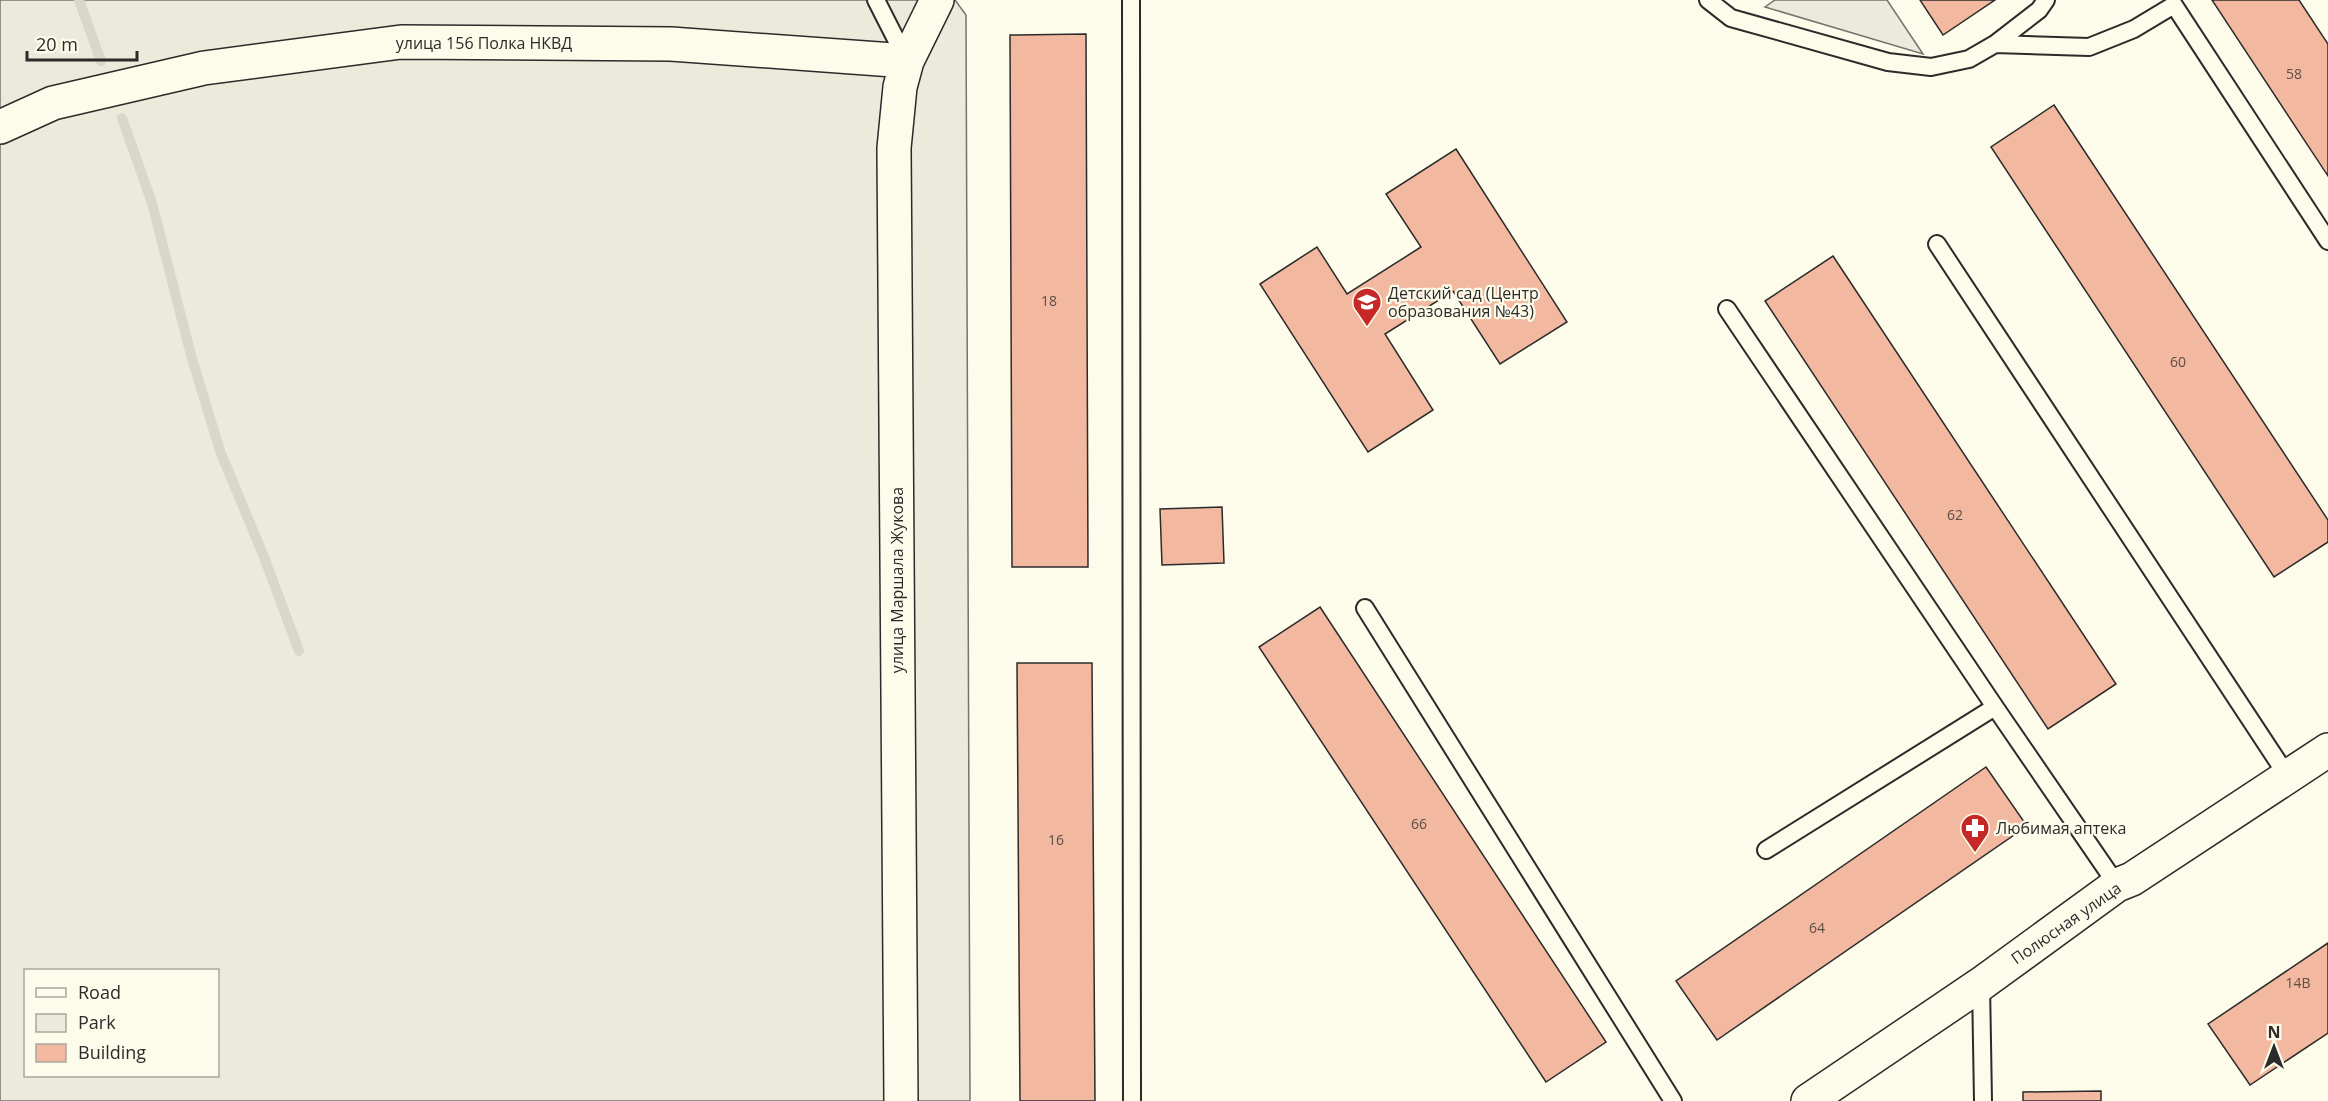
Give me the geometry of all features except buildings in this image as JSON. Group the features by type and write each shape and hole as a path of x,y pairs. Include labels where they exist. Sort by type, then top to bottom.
{"street":[{"name":"улица Маршала Жукова","path":"901,1101 894,148 900,87 907,61 937,0"},
{"name":"улица 156 Полка НКВД","path":"0,127 53,104 204,68 401,42 670,44 907,61"},
{"name":"Полюсная улица","path":"1808,1101 1981,984 2117,885 2132,879 2328,750"}],"lane":[{"path":"876,0 907,61"},
{"path":"1131,0 1132,1101"},
{"path":"1708,0 1731,18 1888,62 1931,67 1969,59 1995,44 2039,10 2046,0"},
{"path":"1995,44 2089,47 2134,29 2160,5 2174,5 2328,241"},
{"path":"1937,244 2288,777"},
{"path":"1726,309 2117,885"},
{"path":"1365,608 1673,1101"},
{"path":"1766,850 1995,708"},
{"path":"1981,984 1983,1101"}],"green space":[{"path":"0,0 955,0 966,15 970,1101 0,1101"}],"shaded area":[{"path":"1775,0 1887,0 1923,54 1765,7"}],"waterway":[{"path":"79,0 101,61"},
{"path":"122,118 152,203 191,355 220,451 264,557 299,651"}],"place":[{"name":"Детский сад (Центр образования №43)","path":"1367,328"},
{"name":"Любимая аптека","path":"1975,854"}]}
